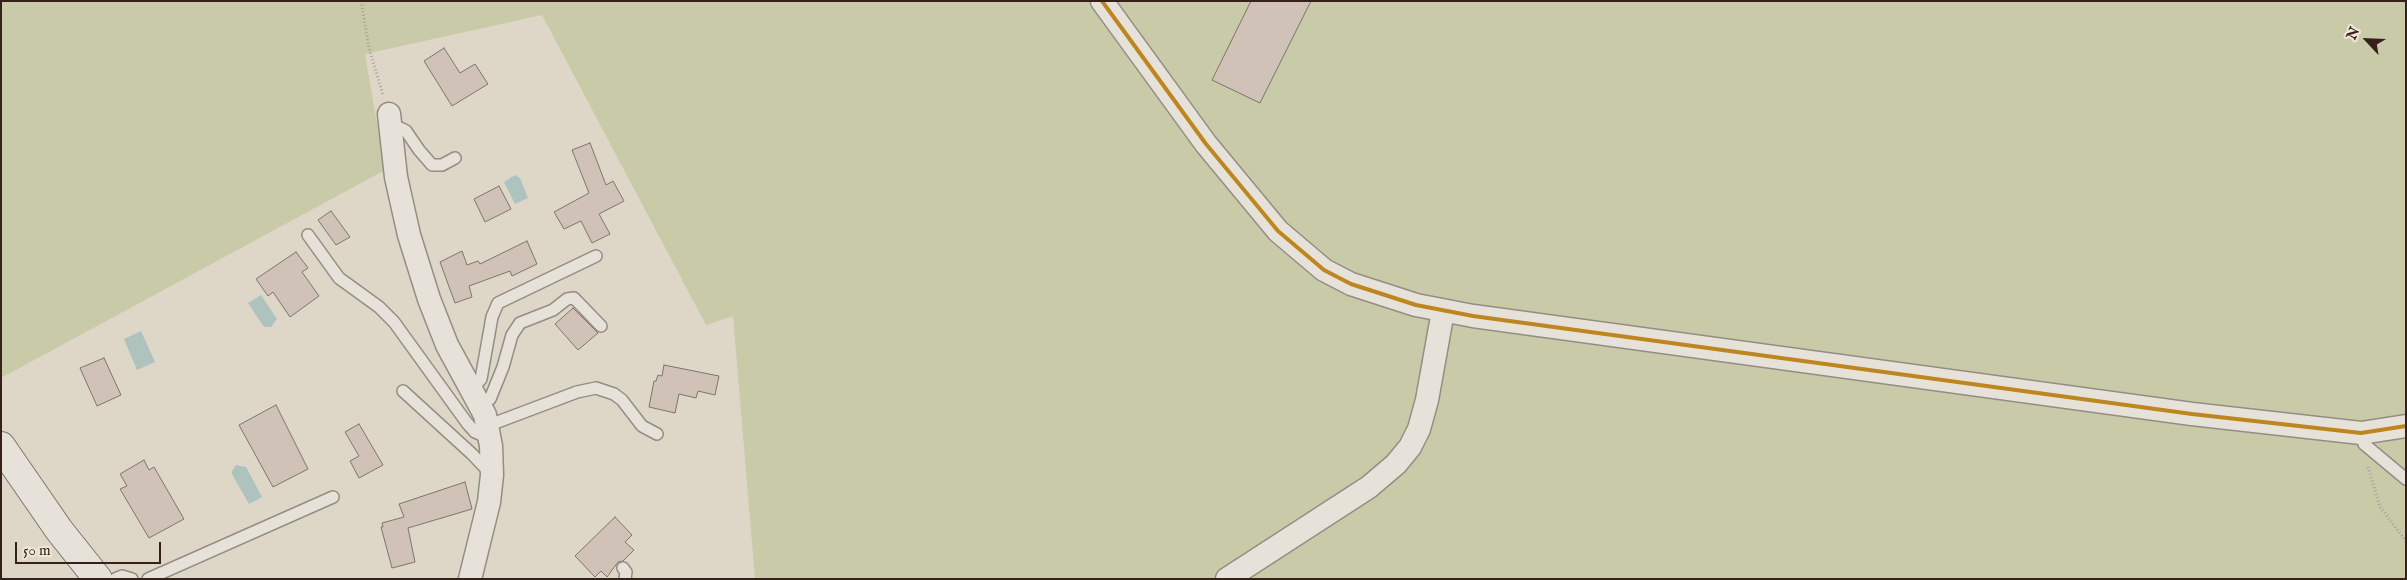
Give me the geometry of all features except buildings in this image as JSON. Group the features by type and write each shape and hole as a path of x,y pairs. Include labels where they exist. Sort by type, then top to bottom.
{"main road":[{"path":"1,446 59,530 98,579"}],"street":[{"path":"1102,1 1206,144 1253,202 1298,250 1324,270 1351,284 1416,305 1443,310 2363,439 2406,426"},
{"path":"390,121 396,177 408,235 429,299 447,345 482,414 492,475 489,502 470,579"},
{"path":"1226,579 1369,487 1396,464 1410,447 1419,430 1427,400 1443,310"}],"lane":[{"path":"390,121 406,131 432,165 442,165 455,158"},
{"path":"308,235 339,278 379,307 394,322 467,423 482,435 481,378 492,317 498,304 596,256"},
{"path":"482,414 503,367 512,335 520,323 553,310 567,299 574,298 602,326"},
{"path":"482,414 596,388 614,394 622,400 642,426 657,434"},
{"path":"403,391 472,454 492,475"},
{"path":"2363,439 2406,479"},
{"path":"148,579 333,497"},
{"path":"115,579 122,576 132,579"}],"path":[{"path":"361,1 369,48 390,121"},
{"path":"2363,439 2371,480 2380,507 2406,542"}],"green space":[{"path":"1,1 2406,1 2406,579 755,579 733,316 706,325 542,15 365,54 385,170 1,378"}],"shaded area":[{"path":"515,175 520,178 528,198 515,204 504,182"},
{"path":"261,295 277,319 271,327 264,327 248,303"},
{"path":"141,331 155,362 137,370 124,339"},
{"path":"236,465 246,467 262,497 249,504 232,474"}],"transit line":[{"path":"1102,1 1206,144 1278,231 1324,270 1351,284 1416,305 1473,316 2192,414 2361,433 2406,426"}]}
